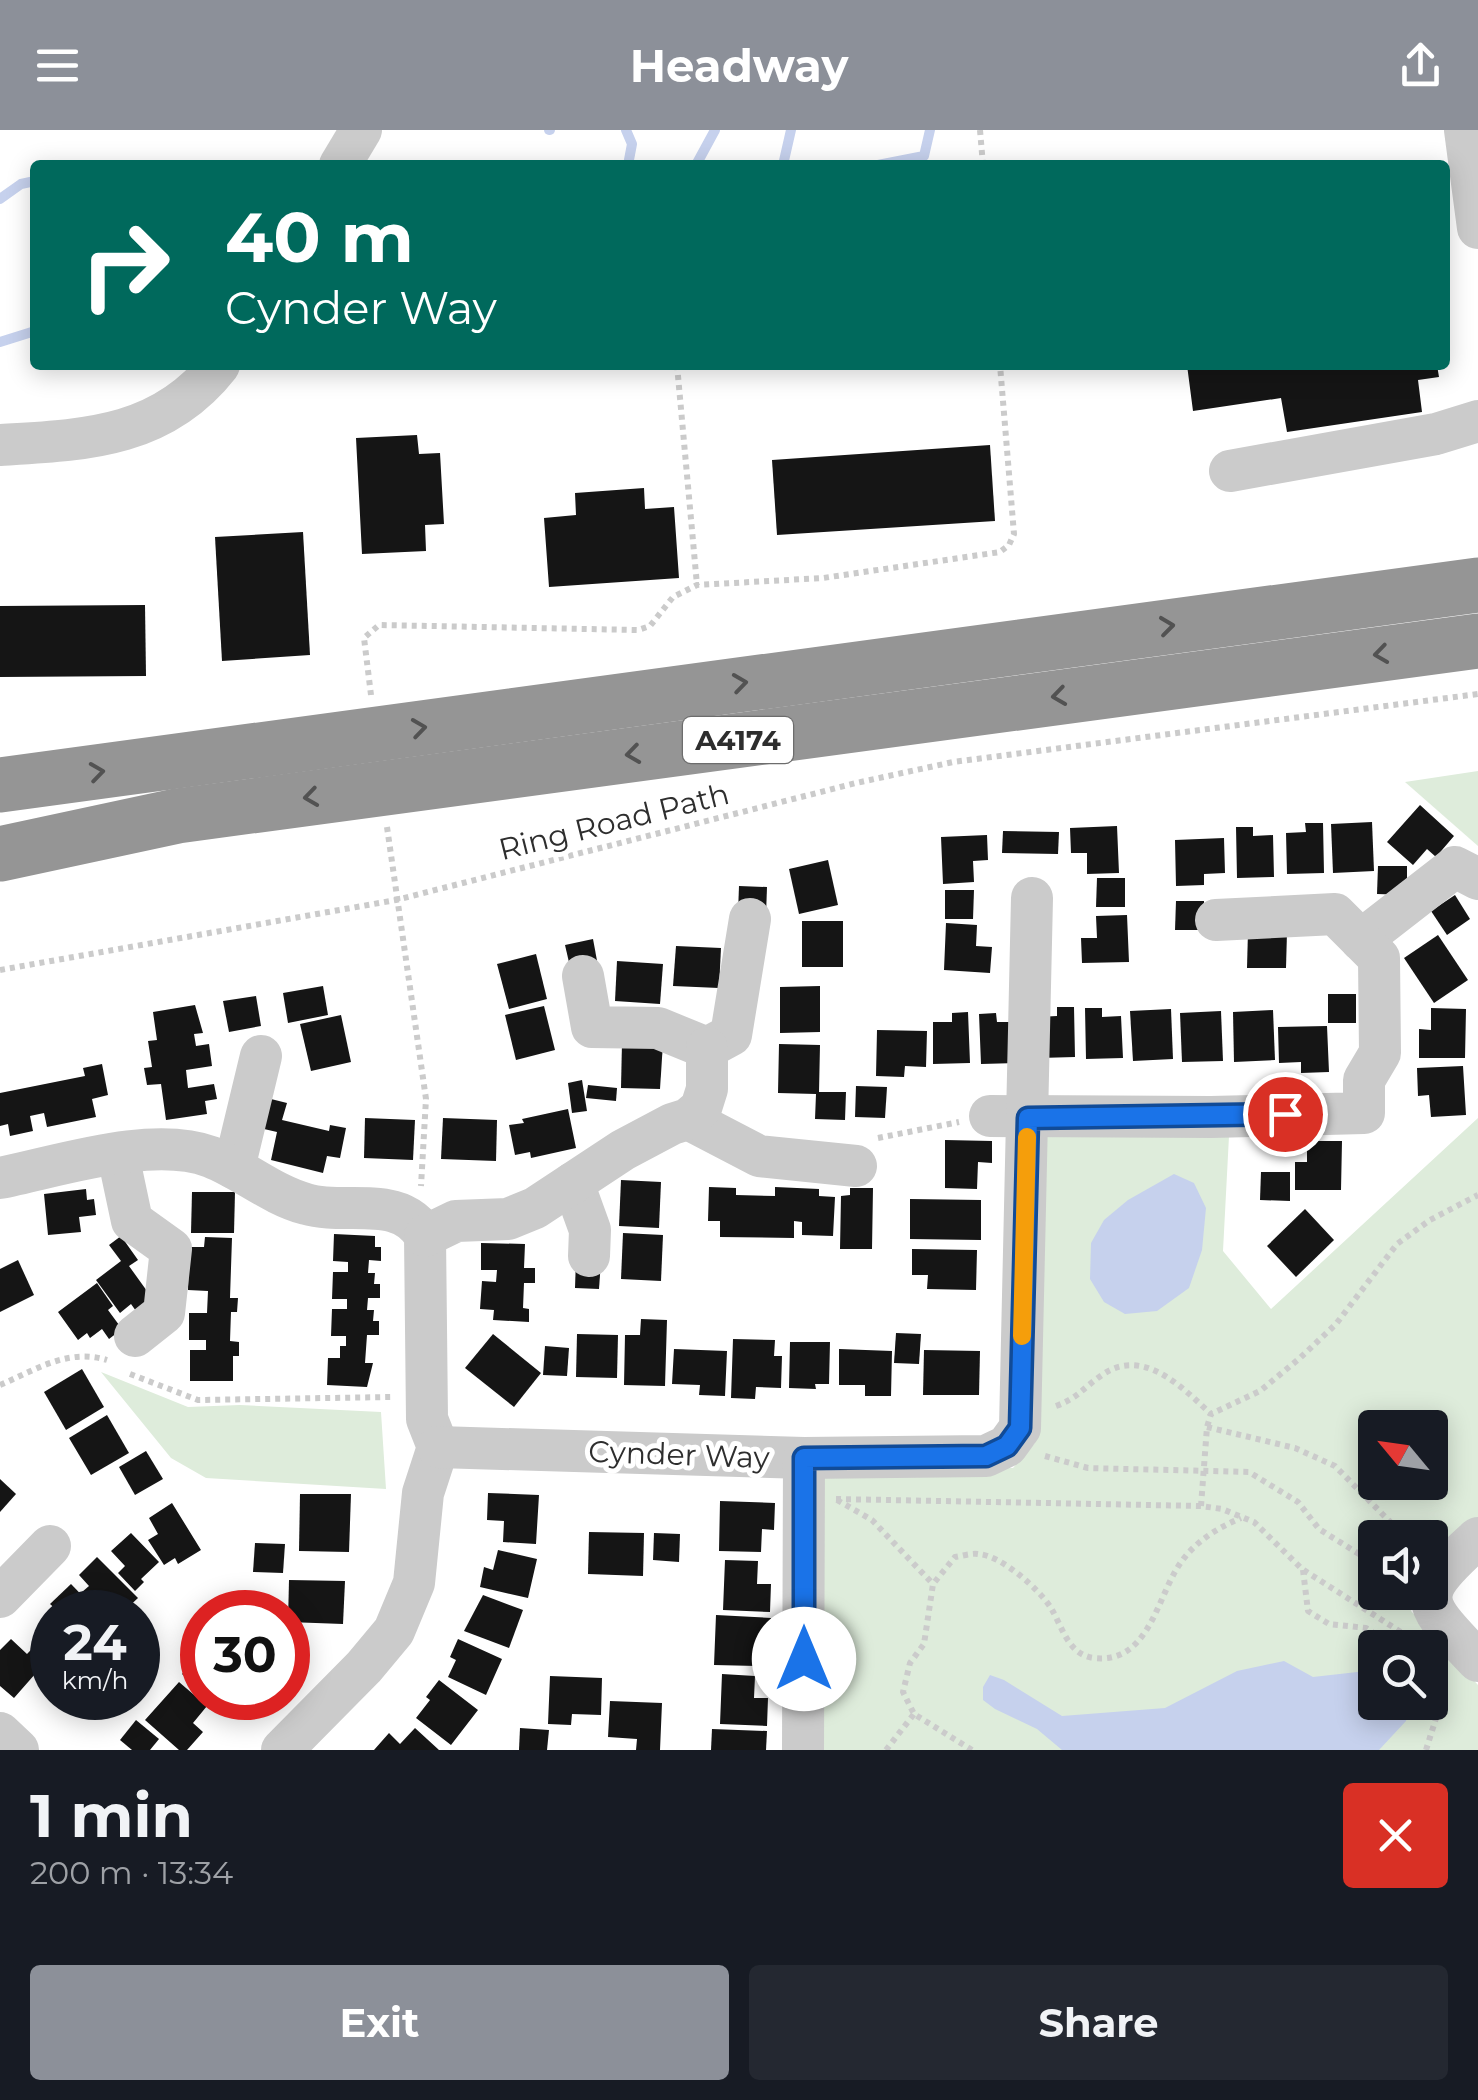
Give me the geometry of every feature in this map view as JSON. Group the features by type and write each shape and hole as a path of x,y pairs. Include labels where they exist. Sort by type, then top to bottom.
{"highway":[{"name":"A4174","path":"0,786 1478,585"},
{"name":"A4174","path":"0,854 177,816 1478,641"}],"street":[{"path":"1465,130 1465,205"},
{"path":"0,445 88,440 140,424 177,405 214,370"},
{"path":"1230,471 1436,434 1478,421"},
{"path":"1361,940 1455,867 1478,879"},
{"path":"1014,1427 1009,1118 1031,898"},
{"path":"1009,1118 1364,1113 1364,1080 1380,1053 1379,958 1335,914 1216,920"},
{"path":"708,1048 730,1035 750,919"},
{"path":"583,976 592,1026 658,1028 708,1048"},
{"path":"0,1178 141,1150 180,1151 206,1155 309,1206 394,1210 422,1229 456,1221 508,1219 535,1208 640,1141 688,1119 701,1108 708,1089 708,1048"},
{"path":"234,1168 260,1056"},
{"path":"688,1119 759,1156 856,1166"},
{"path":"118,1154 132,1221 171,1249 164,1313 134,1336"},
{"path":"573,1183 590,1230 590,1256"},
{"path":"282,1750 364,1668 394,1631 414,1583 424,1493 438,1447 427,1419 422,1229"},
{"name":"Cynder Way","path":"438,1447 804,1458 986,1456 1014,1427"},
{"path":"803,1750 804,1458"},
{"path":"1478,1538 1440,1573 1431,1593 1432,1609 1478,1660"},
{"path":"0,1597 50,1546"},
{"path":"0,1732 18,1750"}],"path":[{"path":"980,130 983,160"},
{"path":"677,370 698,585"},
{"path":"364,638 379,625 638,630 650,626 673,598 698,585 823,578 1000,552 1014,534 1000,370"},
{"name":"Ring Road Path","path":"0,970 396,900 856,783 954,762 1478,694"},
{"path":"393,878 426,1098 422,1229"},
{"path":"1201,1506 1211,1414 1260,1390 1287,1369 1336,1324 1397,1244 1430,1220 1478,1195"},
{"path":"0,1385 59,1359 86,1354 198,1400 426,1396"},
{"path":"1014,1427 1076,1399 1102,1375 1118,1367 1144,1368 1170,1376 1211,1414"},
{"path":"1014,1427 1088,1468 1249,1472 1298,1502 1319,1529 1358,1553"},
{"path":"1207,1427 1295,1448 1336,1466 1388,1520"},
{"path":"933,1584 872,1520 834,1499 1201,1506 1254,1522 1302,1568 1398,1630"},
{"path":"972,1750 914,1714 902,1692 910,1663 924,1644 933,1584 955,1556 982,1554 1009,1568 1050,1607 1072,1648 1091,1658 1118,1656 1143,1638 1176,1569 1192,1549 1213,1530 1243,1517"},
{"path":"1302,1568 1308,1611 1328,1624 1369,1630"},
{"path":"886,1750 914,1714"},
{"path":"1426,1750 1435,1720"}],"green space":[{"path":"1478,771 1478,846 1405,782"},
{"path":"1478,1118 1478,1520 1448,1549 1448,1520 1358,1520 1358,1610 1411,1610 1428,1630 1358,1630 1358,1720 1448,1720 1448,1652 1478,1685 1478,1750 822,1750 818,1485 832,1471 1013,1468 1035,1443 1041,1137 1229,1136 1223,1251 1271,1309"},
{"path":"101,1372 188,1407 240,1405 381,1412 386,1489 206,1478 171,1458"}],"water":[{"path":"1174,1174 1194,1183 1206,1208 1202,1250 1189,1288 1157,1311 1125,1314 1104,1302 1090,1279 1091,1243 1104,1220 1128,1200"},
{"path":"1284,1661 1313,1677 1358,1672 1358,1720 1406,1721 1379,1750 1062,1750 1037,1729 983,1700 983,1687 990,1675 1062,1716 1165,1708 1237,1671"}],"building":[{"path":"1188,370 1438,370 1439,377 1418,380 1422,412 1287,432 1281,398 1193,411"},
{"path":"417,435 419,454 440,453 444,524 425,525 426,551 362,554 356,438"},
{"path":"990,445 995,521 777,535 772,460"},
{"path":"644,488 645,509 674,507 679,578 549,587 544,518 576,515 575,493"},
{"path":"303,532 310,655 222,661 215,537"},
{"path":"145,605 146,676 0,677 0,606"},
{"path":"1420,805 1454,836 1436,857 1427,849 1413,865 1387,842"},
{"path":"1372,822 1374,871 1333,873 1331,824"},
{"path":"1305,823 1323,823 1324,873 1287,874 1286,833 1306,832"},
{"path":"1117,826 1119,873 1087,874 1087,853 1071,853 1070,828"},
{"path":"1236,827 1253,827 1253,836 1273,835 1274,877 1237,878"},
{"path":"1003,831 1059,832 1058,854 1002,853"},
{"path":"987,835 988,860 973,861 974,882 943,884 941,837"},
{"path":"1224,838 1225,873 1204,874 1204,885 1176,886 1175,840"},
{"path":"828,860 838,905 799,914 789,869"},
{"path":"1378,866 1407,866 1407,895 1377,894"},
{"path":"1097,878 1125,878 1125,907 1096,907"},
{"path":"739,886 767,887 766,915 738,913"},
{"path":"945,890 974,890 973,919 945,919"},
{"path":"1455,895 1470,919 1447,935 1431,911"},
{"path":"1176,901 1204,901 1204,930 1175,930"},
{"path":"1127,915 1129,962 1082,963 1081,938 1097,938 1096,916"},
{"path":"802,921 843,921 843,967 802,967"},
{"path":"946,923 977,925 976,946 992,947 990,973 944,970"},
{"path":"1248,931 1287,932 1286,968 1247,968"},
{"path":"1438,935 1468,980 1434,1003 1404,958"},
{"path":"593,939 598,966 571,971 565,945"},
{"path":"676,946 721,948 719,988 673,986"},
{"path":"536,954 547,999 509,1009 497,964"},
{"path":"617,961 663,964 660,1004 615,1001"},
{"path":"323,986 328,1015 288,1023 283,993"},
{"path":"820,986 820,1032 780,1033 780,987"},
{"path":"1328,994 1356,994 1356,1023 1328,1023"},
{"path":"256,996 261,1026 229,1032 223,1001"},
{"path":"195,1005 203,1033 194,1034 196,1046 209,1044 212,1066 186,1070 188,1088 214,1084 217,1099 205,1101 207,1114 166,1120 161,1084 147,1085 144,1068 152,1067 148,1041 157,1040 153,1012"},
{"path":"544,1006 555,1050 516,1060 505,1015"},
{"path":"1057,1007 1074,1007 1075,1057 1039,1058 1038,1017 1057,1016"},
{"path":"1085,1008 1102,1008 1102,1017 1121,1016 1123,1058 1086,1059"},
{"path":"1431,1008 1466,1009 1465,1058 1419,1058 1419,1029 1431,1030"},
{"path":"1171,1009 1173,1059 1133,1061 1130,1011"},
{"path":"1273,1010 1275,1060 1234,1062 1233,1012"},
{"path":"1221,1011 1223,1061 1182,1062 1180,1013"},
{"path":"968,1012 970,1063 933,1064 933,1022 952,1022 952,1013"},
{"path":"996,1013 997,1022 1016,1022 1017,1063 981,1064 979,1014"},
{"path":"341,1015 351,1062 311,1071 300,1024"},
{"path":"1327,1026 1329,1072 1301,1073 1301,1062 1279,1063 1278,1027"},
{"path":"877,1030 927,1031 926,1067 905,1066 904,1077 876,1076"},
{"path":"622,1042 663,1043 660,1089 621,1088"},
{"path":"779,1044 820,1045 819,1092 846,1092 845,1120 815,1119 816,1094 778,1093"},
{"path":"102,1064 108,1095 92,1099 96,1117 47,1127 44,1113 30,1116 33,1131 10,1136 8,1124 0,1126 0,1093 85,1076 83,1068"},
{"path":"1463,1066 1466,1115 1431,1117 1429,1095 1418,1096 1417,1068"},
{"path":"582,1080 587,1111 572,1113 568,1083"},
{"path":"588,1085 617,1088 616,1101 586,1098"},
{"path":"856,1086 887,1087 885,1118 855,1117"},
{"path":"271,1099 287,1103 282,1120 329,1131 330,1125 346,1128 340,1158 327,1156 323,1173 271,1160 277,1132 264,1129"},
{"path":"568,1109 576,1148 531,1158 530,1152 515,1155 509,1125"},
{"path":"365,1118 415,1120 413,1160 364,1158"},
{"path":"443,1118 497,1120 496,1161 441,1159"},
{"path":"945,1140 992,1141 992,1163 978,1162 977,1189 945,1188"},
{"path":"1307,1141 1342,1141 1341,1190 1295,1190 1295,1162 1307,1162"},
{"path":"1261,1172 1290,1172 1290,1201 1260,1200"},
{"path":"621,1180 661,1182 659,1228 619,1226"},
{"path":"709,1187 736,1188 736,1195 775,1196 775,1187 819,1189 819,1196 835,1197 833,1236 802,1235 802,1222 794,1221 794,1238 720,1237 720,1221 708,1221"},
{"path":"850,1188 873,1188 872,1249 840,1249 841,1196 850,1195"},
{"path":"86,1189 87,1200 94,1199 96,1215 79,1217 81,1232 48,1235 44,1194"},
{"path":"192,1192 235,1192 234,1233 191,1233"},
{"path":"910,1199 981,1200 981,1240 910,1239"},
{"path":"1305,1209 1334,1240 1296,1277 1267,1246"},
{"path":"623,1233 663,1235 661,1281 621,1279"},
{"path":"334,1234 375,1236 375,1247 381,1247 381,1261 369,1260 368,1273 375,1273 374,1284 380,1284 380,1298 368,1298 367,1310 374,1310 373,1321 379,1321 379,1335 367,1335 365,1363 373,1363 367,1387 327,1385 328,1358 340,1358 340,1346 346,1346 346,1336 331,1336 332,1309 347,1309 347,1299 332,1299 333,1272 348,1272 348,1262 333,1261"},
{"path":"121,1236 138,1260 129,1266 152,1298 136,1311 131,1304 120,1313 96,1280 121,1261 109,1245"},
{"path":"205,1237 232,1238 230,1298 238,1298 237,1312 231,1312 230,1341 239,1342 239,1356 233,1356 233,1381 190,1381 190,1350 206,1350 206,1340 189,1340 189,1313 207,1313 208,1291 188,1290 189,1247 204,1247"},
{"path":"481,1243 525,1244 524,1268 535,1268 535,1283 524,1283 523,1308 529,1309 529,1322 493,1320 494,1310 480,1309 482,1281 496,1282 497,1270 481,1270"},
{"path":"912,1249 977,1250 976,1290 927,1289 928,1275 912,1275"},
{"path":"576,1259 601,1261 599,1289 575,1288"},
{"path":"18,1260 34,1295 0,1312 0,1269"},
{"path":"97,1283 113,1306 108,1310 122,1329 109,1339 102,1329 90,1338 87,1333 78,1340 58,1312"},
{"path":"641,1319 667,1320 665,1386 624,1385 625,1335 640,1335"},
{"path":"896,1333 921,1334 919,1364 894,1363"},
{"path":"493,1334 541,1373 514,1407 465,1368"},
{"path":"577,1334 618,1335 617,1378 576,1377"},
{"path":"733,1339 775,1340 774,1356 782,1356 781,1388 756,1387 755,1399 731,1398"},
{"path":"790,1342 830,1342 829,1384 815,1384 816,1389 789,1388"},
{"path":"545,1346 569,1348 567,1376 543,1375"},
{"path":"674,1349 727,1351 725,1396 699,1395 700,1385 672,1384"},
{"path":"839,1349 892,1351 891,1396 865,1396 865,1385 839,1385"},
{"path":"924,1350 980,1351 979,1395 923,1395"},
{"path":"82,1369 104,1407 66,1430 44,1392"},
{"path":"107,1415 129,1453 91,1475 69,1438"},
{"path":"146,1451 163,1479 135,1495 119,1467"},
{"path":"0,1479 16,1494 0,1512"},
{"path":"488,1493 539,1495 536,1544 503,1542 504,1521 487,1520"},
{"path":"300,1494 351,1494 349,1552 299,1551"},
{"path":"720,1501 775,1503 774,1530 762,1529 761,1552 719,1551"},
{"path":"172,1503 201,1550 178,1564 175,1558 164,1565 148,1540 158,1534 149,1518"},
{"path":"589,1532 644,1533 643,1576 588,1574"},
{"path":"131,1533 159,1562 134,1590 118,1573 125,1566 111,1551"},
{"path":"654,1533 680,1534 679,1562 653,1560"},
{"path":"255,1543 285,1544 283,1573 253,1572"},
{"path":"498,1550 537,1559 528,1598 480,1587 484,1567 493,1570"},
{"path":"97,1557 130,1590 84,1590 89,1586 79,1575"},
{"path":"725,1560 758,1561 757,1584 771,1584 770,1612 723,1610"},
{"path":"289,1580 345,1581 343,1624 310,1623 310,1590 289,1590"},
{"path":"483,1595 523,1610 509,1648 464,1631"},
{"path":"716,1615 771,1618 770,1644 758,1643 757,1666 714,1665"},
{"path":"11,1639 27,1654 30,1651 30,1680 14,1698 0,1686 0,1650"},
{"path":"458,1639 502,1659 486,1695 448,1677 456,1660 450,1657"},
{"path":"722,1674 755,1676 754,1698 768,1698 767,1726 720,1724"},
{"path":"550,1676 602,1678 601,1715 572,1714 571,1725 548,1724"},
{"path":"439,1680 478,1710 451,1745 416,1718"},
{"path":"180,1683 180,1720 195,1720 193,1723 203,1732 187,1750 179,1750 145,1720 160,1720 160,1703"},
{"path":"610,1701 662,1703 660,1750 636,1750 637,1739 608,1737"},
{"path":"136,1720 159,1739 150,1750 132,1750 120,1740"},
{"path":"415,1728 439,1750 374,1750 389,1733 400,1744"},
{"path":"520,1728 549,1730 547,1750 519,1750"},
{"path":"712,1729 767,1731 766,1750 711,1750"}],"waterway":[{"path":"626,130 632,144 629,160"},
{"path":"699,160 715,130"},
{"path":"784,160 791,130"},
{"path":"904,160 924,156 930,130"},
{"path":"0,199 30,182"},
{"path":"0,342 30,333"}],"slow traffic":[{"path":"1022,1336 1027,1137"}],"route":[{"path":"804,1659 804,1458 986,1456 1007,1446 1020,1428 1028,1118 1285,1114"}]}
